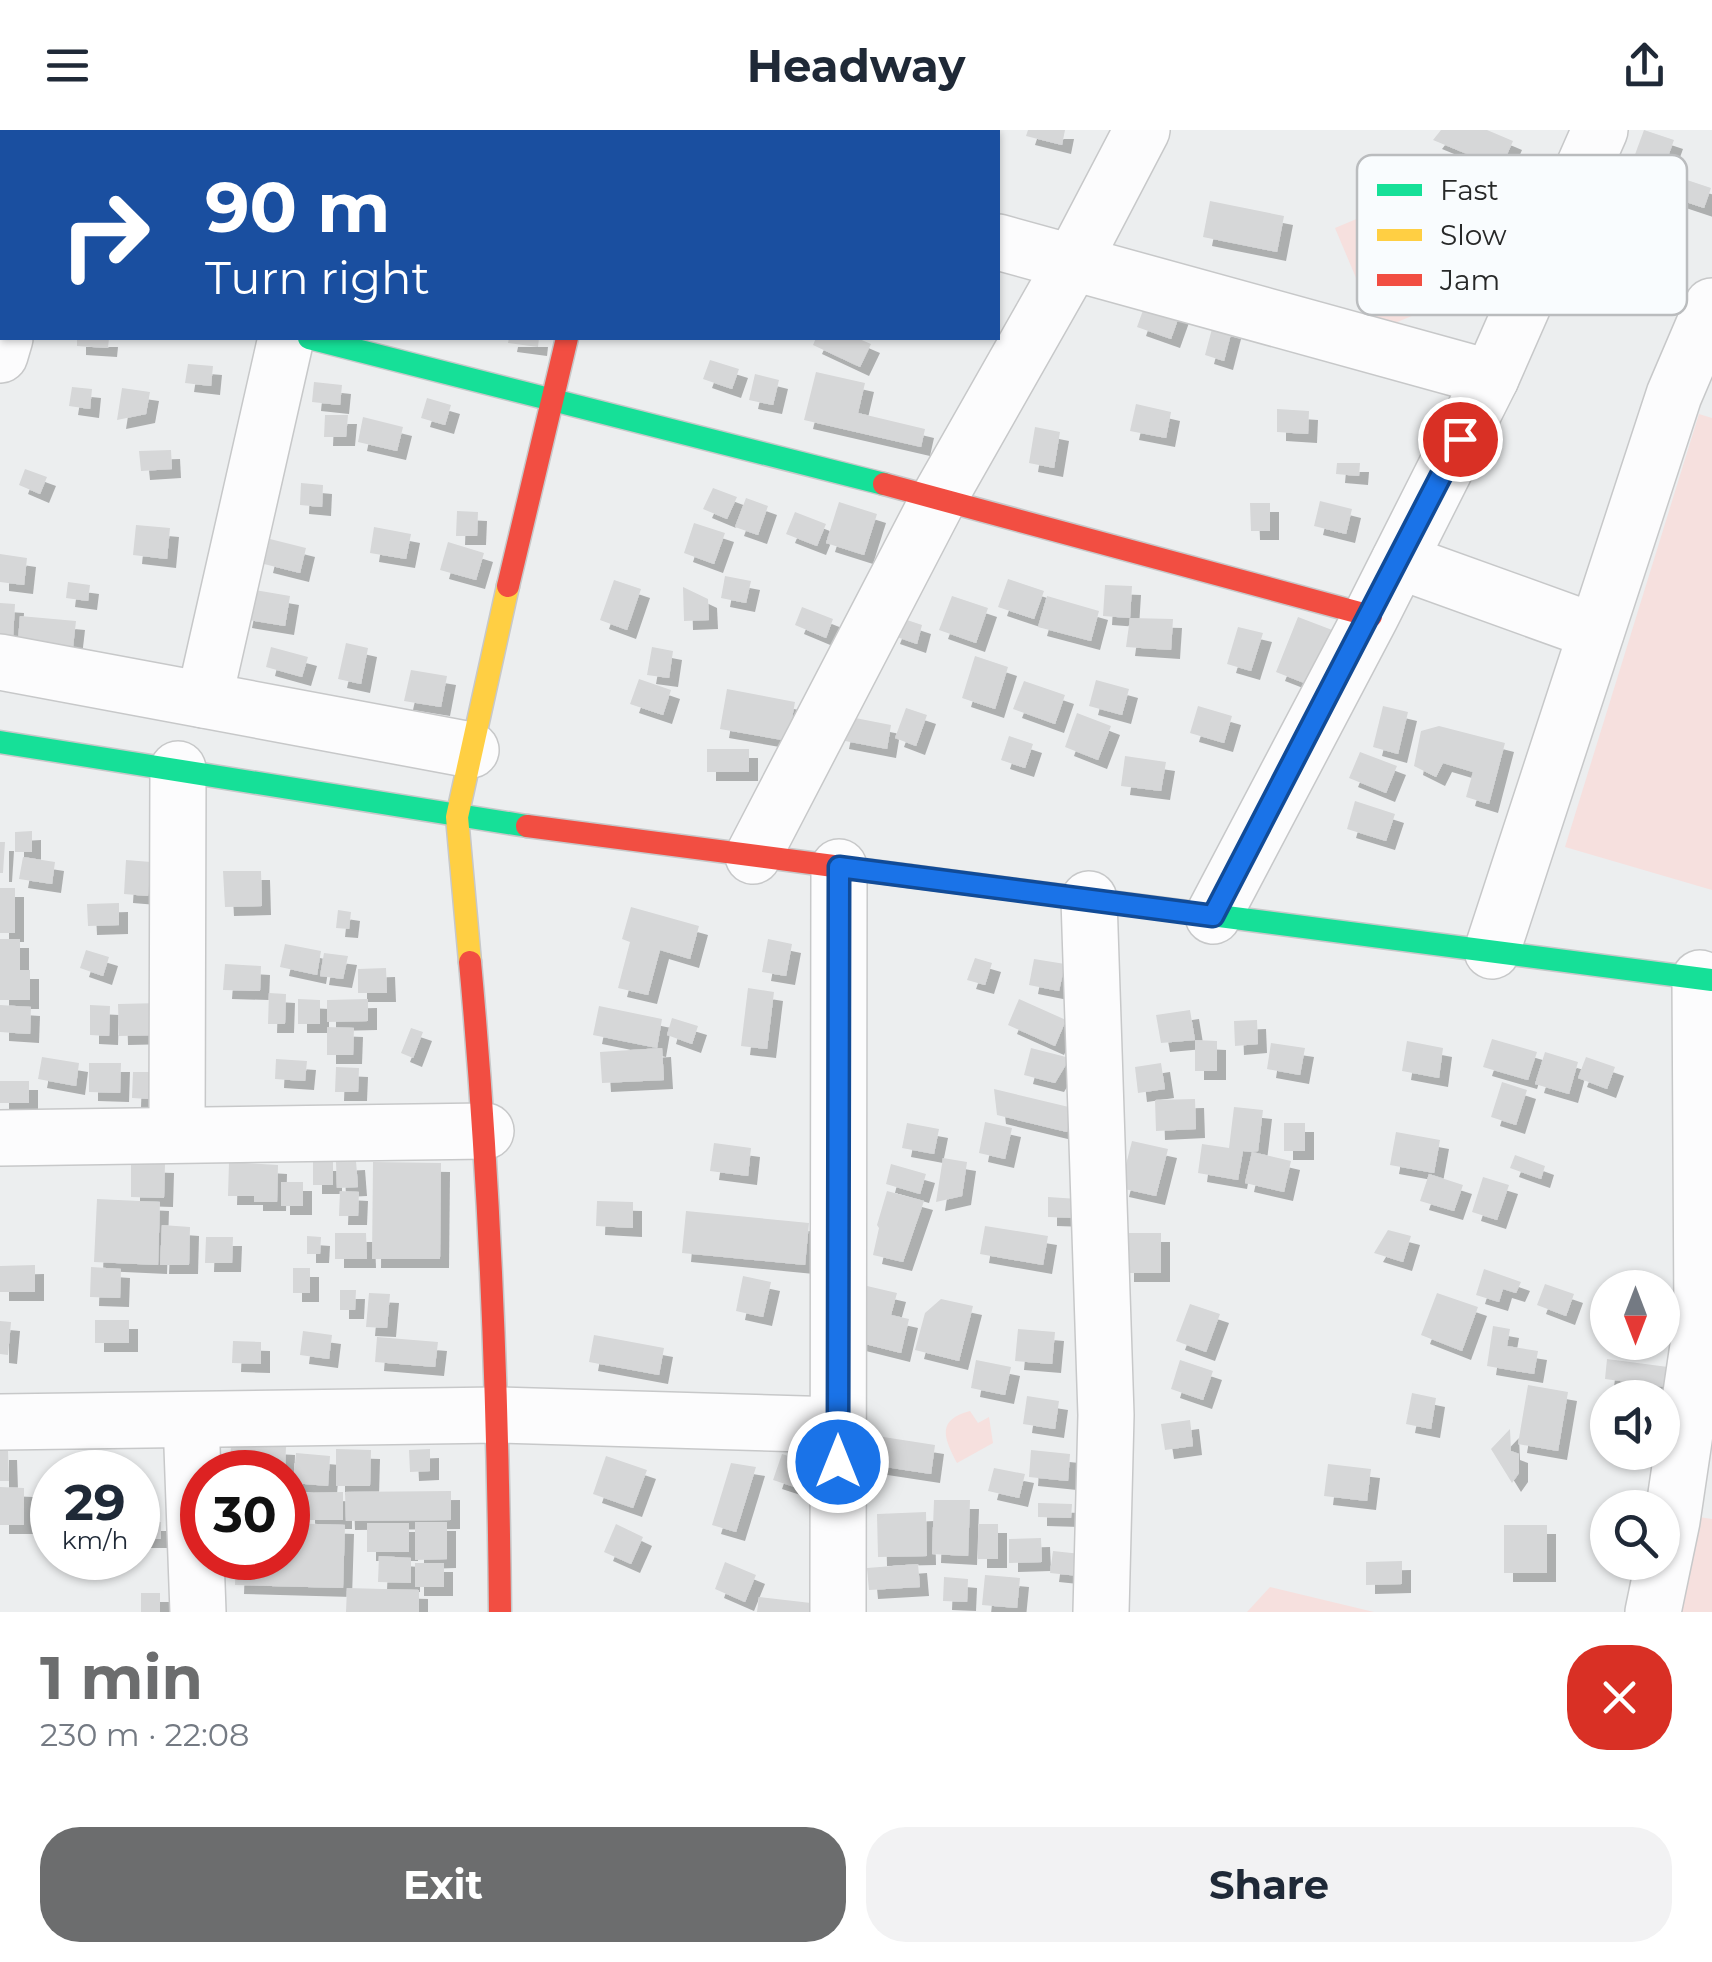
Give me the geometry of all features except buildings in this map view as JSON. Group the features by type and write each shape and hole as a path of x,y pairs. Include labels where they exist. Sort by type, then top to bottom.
{"street":[{"path":"753,856 940,498 1073,262 1142,130"},
{"path":"1589,155 1600,130"},
{"path":"1000,243 1491,378"},
{"path":"1492,951 1674,394 1712,306"},
{"path":"1213,916 1399,561 1519,315"},
{"path":"204,700 286,340"},
{"path":"317,340 940,498 1371,616"},
{"path":"500,1612 498,1415 486,1131 457,817 568,340"},
{"path":"1399,561 1596,632"},
{"path":"0,662 472,750"},
{"path":"0,742 178,768 457,817 1706,979 1702,1319 1672,1521 1653,1612"},
{"path":"177,1134 178,768"},
{"path":"838,1612 839,867"},
{"path":"1089,900 1106,1415 1101,1612"},
{"path":"0,1138 486,1131"},
{"path":"0,1422 498,1415 838,1425"},
{"path":"192,1420 198,1612"}],"shaded area":[{"path":"1357,219 1357,280 1335,228"},
{"path":"1372,315 1414,315 1378,330"},
{"path":"1699,414 1712,418 1712,890 1565,847"},
{"path":"970,1411 978,1423 989,1417 993,1443 957,1463 946,1431 952,1419"},
{"path":"1699,1517 1712,1519 1712,1612 1681,1612"},
{"path":"1270,1587 1374,1612 1247,1612"}],"traffic: fast":[{"path":"317,340 884,484"},
{"path":"0,742 527,826"},
{"path":"910,876 1712,980"}],"traffic: slow":[{"path":"470,962 457,817 508,586"}],"traffic: jam":[{"path":"508,586 567,340"},
{"path":"884,484 1371,616"},
{"path":"527,826 910,876"},
{"path":"470,962 492,1287 500,1612"}],"route":[{"path":"838,1462 839,867 1213,916 1460,439"}]}
